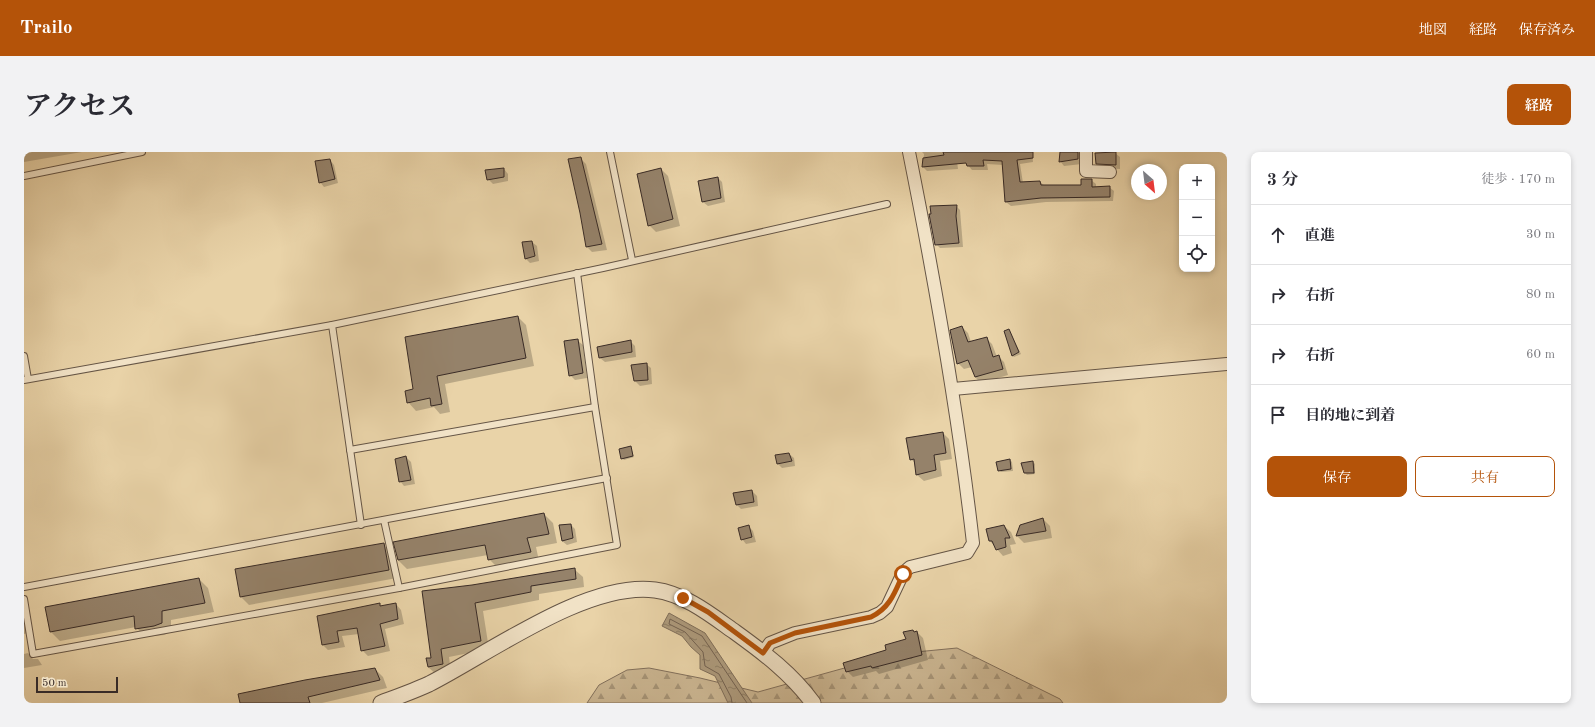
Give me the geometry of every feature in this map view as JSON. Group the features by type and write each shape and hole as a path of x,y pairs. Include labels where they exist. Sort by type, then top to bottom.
{"street":[{"path":"763,653 770,643 795,633 871,617 880,613 887,607 903,574 910,567 967,553 973,543 953,389 930,256 909,152"},
{"path":"1086,152 1086,171 1110,172"},
{"path":"953,389 1227,364"},
{"path":"381,703 428,684 566,609 602,595 630,590 656,590 683,598 708,612 787,672 813,703"}],"lane":[{"path":"24,176 142,152"},
{"path":"610,152 632,260"},
{"path":"24,356 26,379 332,325 577,273 887,204"},
{"path":"24,599 33,654 399,588 617,545 595,407 577,273"},
{"path":"332,325 361,525"},
{"path":"350,450 595,407"},
{"path":"24,587 607,478"},
{"path":"384,520 399,588"}],"green space":[{"path":"957,648 1060,699 1063,703 587,703 599,685 627,670 649,668 700,678 758,692 895,654"}],"water":[{"path":"669,613 705,633 752,703 728,703 715,676 700,669 700,655 682,636 662,626"}],"building":[{"path":"943,152 1033,152 1033,158 1017,160 1020,182 1040,181 1041,185 1081,185 1081,179 1092,179 1092,187 1110,186 1110,197 1041,198 1005,202 1002,161 983,160 984,166 967,166 966,163 922,167 923,158 944,155"},
{"path":"1060,152 1078,152 1078,159 1059,162"},
{"path":"1116,152 1116,165 1096,164 1095,153"},
{"path":"581,157 602,244 586,247 568,159"},
{"path":"330,159 335,179 319,183 315,161"},
{"path":"504,168 504,177 487,180 485,170"},
{"path":"661,168 673,219 648,226 637,174"},
{"path":"718,177 721,198 702,202 698,181"},
{"path":"957,205 956,216 959,243 935,245 929,214 931,214 930,206"},
{"path":"532,241 535,256 525,259 522,242"},
{"path":"518,316 526,358 437,376 442,404 431,406 430,398 407,403 405,391 413,389 405,337"},
{"path":"962,326 968,342 987,337 993,357 999,355 1003,369 975,377 968,360 957,364 950,330"},
{"path":"1009,329 1019,352 1012,356 1004,331"},
{"path":"578,339 583,373 569,376 564,341"},
{"path":"631,340 632,352 599,358 597,347"},
{"path":"647,363 648,380 634,381 631,365"},
{"path":"943,432 946,453 934,455 936,470 916,475 914,459 910,460 906,438"},
{"path":"631,446 633,456 621,459 619,449"},
{"path":"789,453 792,461 777,464 775,455"},
{"path":"406,456 411,480 399,482 395,459"},
{"path":"1010,459 1011,469 998,471 996,462"},
{"path":"1033,461 1034,473 1024,473 1021,463"},
{"path":"752,490 754,502 736,505 733,493"},
{"path":"544,513 549,534 527,538 531,552 488,560 485,545 398,560 393,542"},
{"path":"1043,518 1046,531 1016,536 1020,525"},
{"path":"571,524 573,538 562,541 559,525"},
{"path":"749,525 752,537 741,540 738,528"},
{"path":"1004,525 1010,538 1005,538 1006,547 996,550 992,541 989,541 986,529"},
{"path":"384,543 389,570 240,597 235,569"},
{"path":"575,568 576,579 531,586 531,592 475,603 481,641 441,649 443,664 428,667 426,658 431,658 422,591 472,585"},
{"path":"199,578 205,603 162,611 162,623 154,626 135,629 134,616 50,632 45,607"},
{"path":"380,603 380,606 396,603 398,619 380,624 385,646 361,651 357,628 337,631 339,642 322,645 317,616"},
{"path":"913,630 914,632 917,631 922,655 872,668 871,666 846,672 843,663 886,650 885,645 906,639 903,632"},
{"path":"375,668 380,680 308,697 310,703 240,703 238,694 305,680"}],"route":[{"path":"683,598 708,612 763,653 770,643 795,633 871,617 880,613 887,607 903,574"}]}
